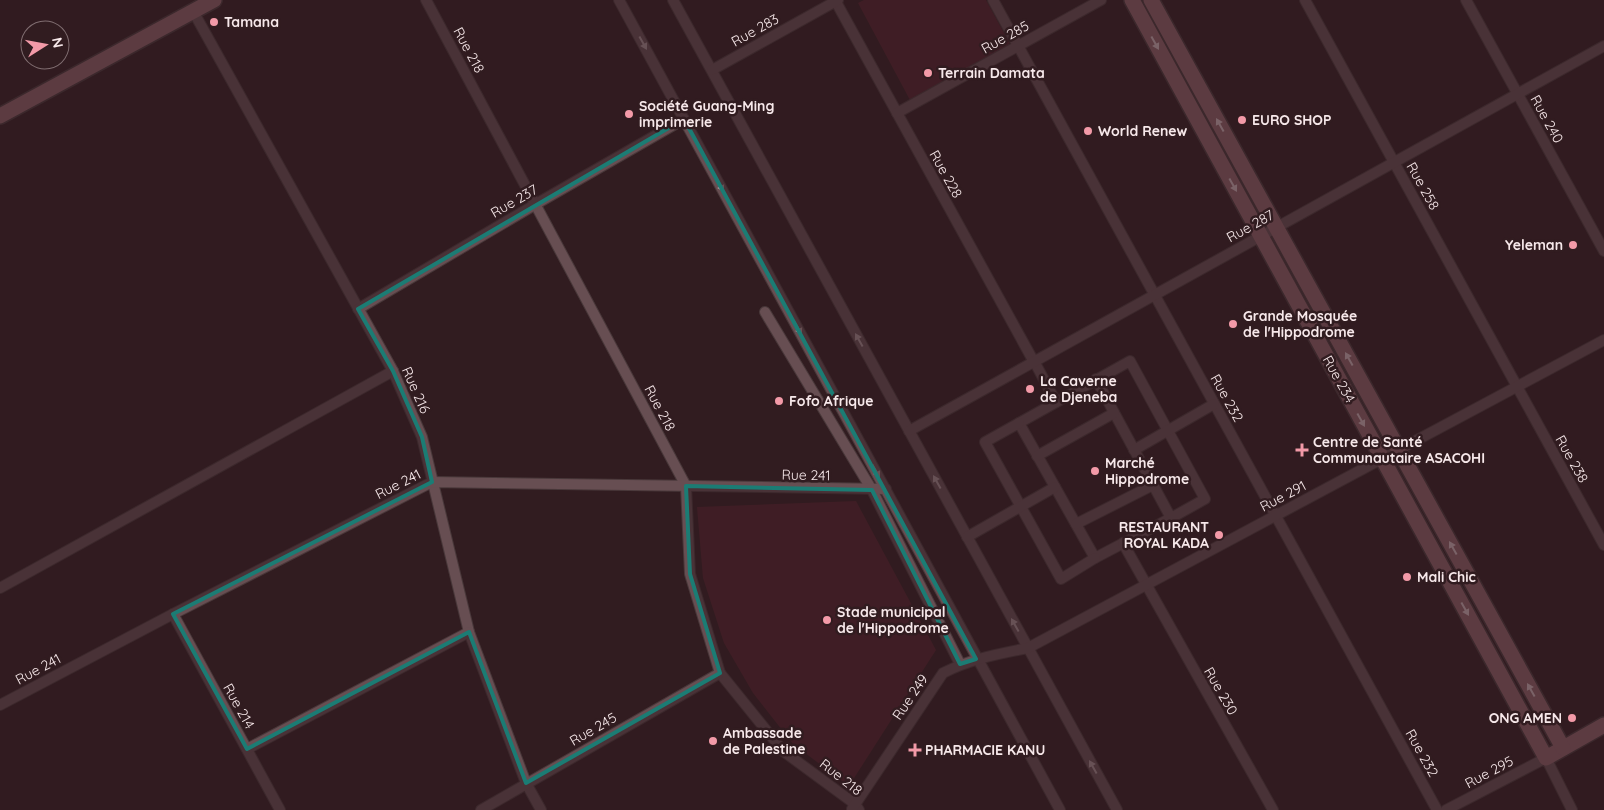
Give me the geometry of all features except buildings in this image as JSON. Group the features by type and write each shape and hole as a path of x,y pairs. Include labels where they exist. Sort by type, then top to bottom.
{"main road":[{"path":"0,116 214,0"},
{"name":"Rue 234","path":"1132,0 1546,758"},
{"name":"Rue 234","path":"1151,0 1563,748"},
{"path":"1546,758 1604,725"}],"street":[{"name":"Rue 218","path":"426,0 686,486 690,574 720,673 783,750 855,808"},
{"path":"619,0 976,659 1060,810"},
{"path":"673,0 1117,810"},
{"name":"Rue 283","path":"712,70 837,0"},
{"name":"Rue 228","path":"837,0 1056,402"},
{"name":"Rue 232","path":"992,0 1437,810"},
{"name":"Rue 285","path":"897,113 1101,0"},
{"name":"Rue 258","path":"1305,0 1517,386"},
{"name":"Rue 240","path":"1466,0 1604,251"},
{"name":"Rue 216","path":"193,12 393,371 422,437 469,632 526,783 541,810"},
{"name":"Rue 287","path":"909,430 1604,46"},
{"name":"Rue 237","path":"358,309 684,119"},
{"path":"765,312 872,490 960,664"},
{"name":"Rue 291","path":"1028,648 1604,340"},
{"path":"1130,361 1205,499 1095,558 1061,579 985,442 1056,402 1130,361"},
{"path":"0,588 393,371"},
{"path":"1096,379 1171,518"},
{"name":"Rue 238","path":"1517,386 1604,546"},
{"path":"1134,450 1214,404"},
{"path":"1038,456 1114,413"},
{"path":"1019,423 1095,558"},
{"name":"Rue 241","path":"0,705 432,482 886,490"},
{"path":"1076,524 1153,485"},
{"path":"967,537 1055,487"},
{"name":"Rue 230","path":"1123,544 1273,810"},
{"name":"Rue 214","path":"174,614 280,810"},
{"path":"247,749 469,632"},
{"name":"Rue 249","path":"855,808 943,673 960,664 976,659 1028,648"},
{"name":"Rue 245","path":"481,810 720,673"},
{"path":"1546,758 1572,810"},
{"name":"Rue 295","path":"1446,810 1546,758"}],"highlighted area":[{"path":"684,119 976,659 960,664 872,490 686,486 690,574 720,673 526,783 469,632 247,749 173,614 432,482 422,437 393,371 358,309"}],"shaded area":[{"name":"Terrain Damata","path":"864,0 986,0 1011,46 910,100 858,3"},
{"path":"856,501 936,650 849,786 793,744 753,693 724,643 703,578 697,507"}],"place":[{"name":"Tamana","path":"214,22"},
{"name":"Terrain Damata","path":"928,73"},
{"name":"Société Guang-Ming imprimerie","path":"629,114"},
{"name":"EURO SHOP","path":"1242,120"},
{"name":"World Renew","path":"1088,131"},
{"name":"Yeleman","path":"1573,245"},
{"name":"Grande Mosquée de l'Hippodrome","path":"1233,324"},
{"name":"La Caverne de Djeneba","path":"1030,389"},
{"name":"Fofo Afrique","path":"779,401"},
{"name":"Centre de Santé Communautaire ASACOHI","path":"1302,450"},
{"name":"Marché Hippodrome","path":"1095,471"},
{"name":"RESTAURANT ROYAL KADA","path":"1219,535"},
{"name":"Mali Chic","path":"1407,577"},
{"name":"Stade municipal de l'Hippodrome","path":"827,620"},
{"name":"ONG AMEN","path":"1572,718"},
{"name":"Ambassade de Palestine","path":"713,741"},
{"name":"PHARMACIE KANU","path":"915,750"}]}
